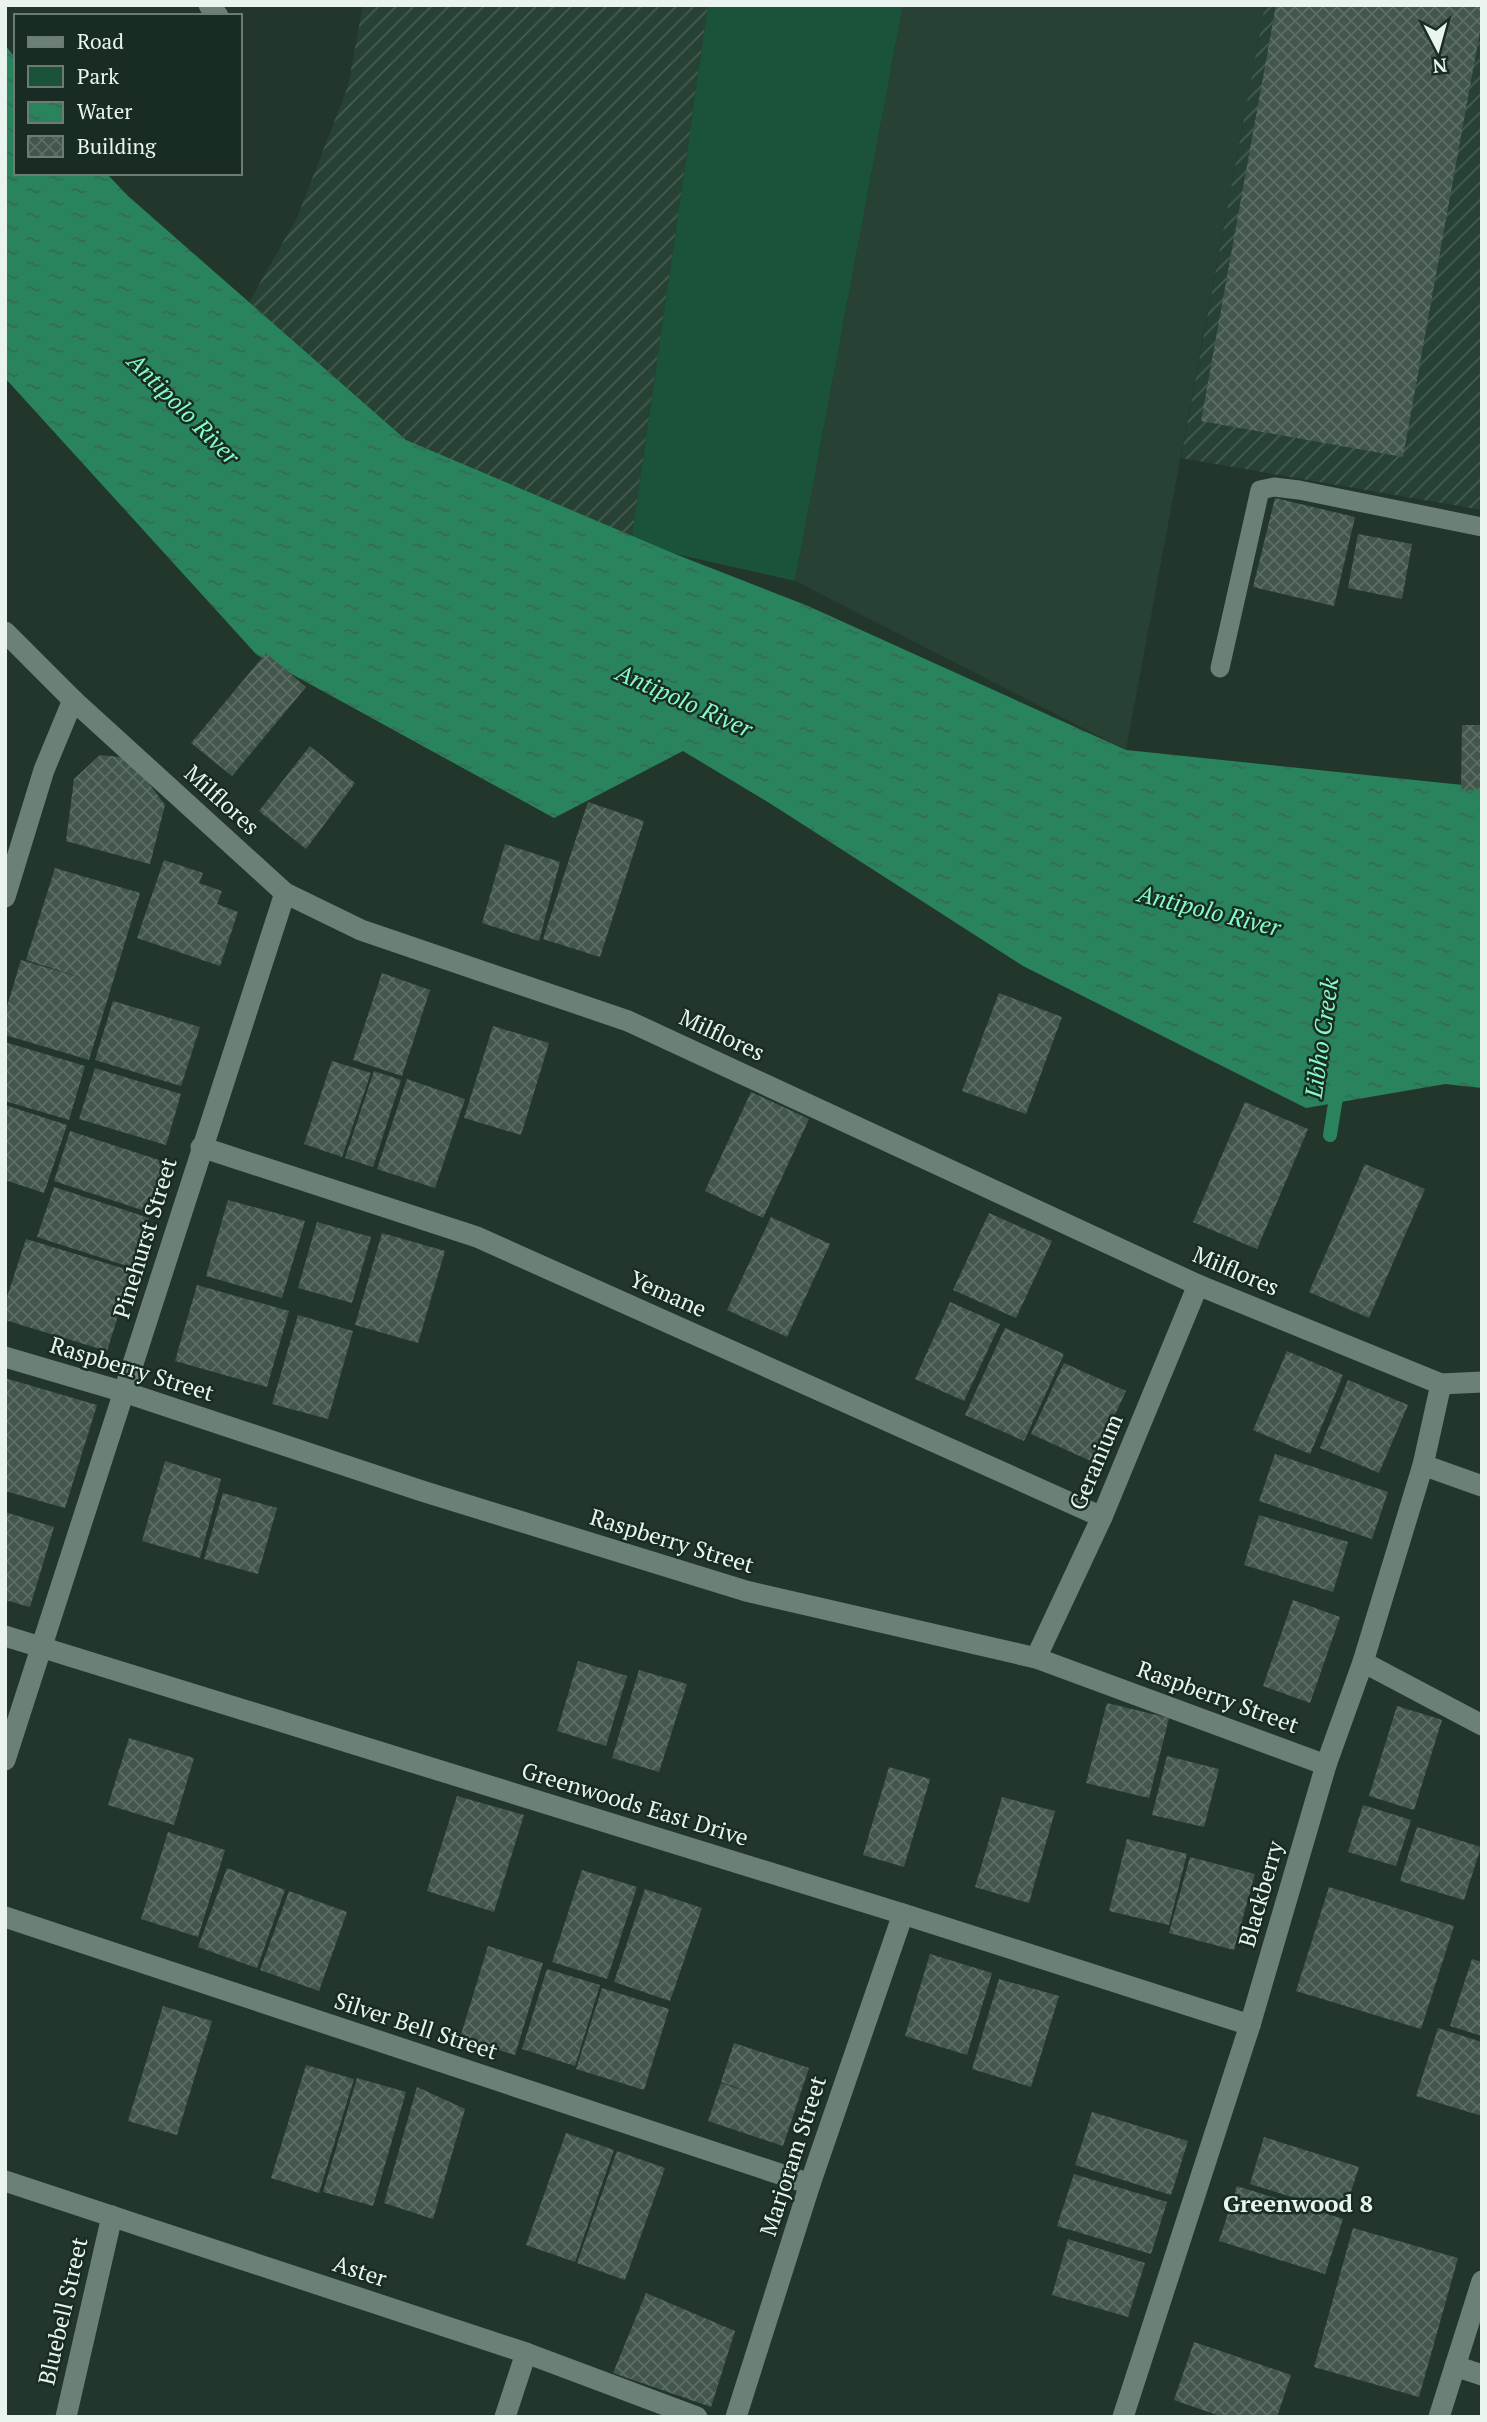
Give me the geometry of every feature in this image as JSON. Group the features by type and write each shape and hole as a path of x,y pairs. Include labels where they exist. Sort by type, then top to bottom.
{"street":[{"name":"Milflores","path":"5,632 73,700 285,893 361,930 628,1021 1198,1285 1441,1384 1482,1382"},
{"path":"5,897 44,770 73,700"},
{"name":"Pinehurst Street","path":"5,1760 285,893"},
{"name":"Yemane","path":"201,1147 477,1237 1102,1517"},
{"name":"Geranium","path":"1036,1657 1102,1517 1198,1285"},
{"name":"Raspberry Street","path":"5,1357 124,1392 422,1491 746,1591 1036,1657 1326,1765"},
{"name":"Blackberry","path":"1123,2417 1250,2025 1326,1765 1363,1662 1423,1465 1441,1384"},
{"path":"1423,1465 1482,1486"},
{"name":"Greenwoods East Drive","path":"5,1636 903,1914 1250,2025"},
{"path":"1363,1662 1482,1725"},
{"name":"Marjoram Street","path":"736,2417 810,2184 903,1914"},
{"name":"Silver Bell Street","path":"5,1917 810,2184"},
{"name":"Aster","path":"5,2181 526,2353 697,2417"},
{"name":"Bluebell Street","path":"66,2417 112,2216"},
{"path":"1439,2417 1482,2281"},
{"path":"505,2417 526,2353"},
{"path":"1455,2366 1482,2375"}],"lane":[{"path":"1220,668 1259,490 1274,487 1299,490 1482,527"}],"shaded area":[{"path":"363,5 708,5 632,536 406,440 249,302 297,218 348,86"},
{"path":"903,5 1265,5 1126,750 795,581"},
{"path":"1265,5 1482,5 1482,510 1181,458"}],"green space":[{"path":"708,5 903,5 795,581 675,554 632,536"}],"water":[{"name":"Antipolo River","path":"5,45 14,56 14,175 108,175 128,196 406,440 675,554 808,606 1126,750 1482,787 1482,1088 1445,1084 1306,1108 1023,966 771,804 683,751 554,818 257,655 5,378"}],"building":[{"path":"1276,5 1482,5 1482,20 1403,457 1201,421"},
{"path":"1275,498 1355,517 1334,606 1253,587"},
{"path":"1358,534 1412,544 1402,599 1348,588"},
{"path":"266,653 306,687 232,776 191,743"},
{"path":"1462,725 1482,725 1482,790 1461,790"},
{"path":"310,746 355,783 306,849 259,811"},
{"path":"100,755 130,758 165,805 150,864 66,841 74,779"},
{"path":"588,802 644,821 600,957 543,939"},
{"path":"505,844 560,862 539,941 482,923"},
{"path":"164,860 203,873 199,883 222,891 217,904 238,912 220,966 137,938"},
{"path":"55,868 140,893 89,1060 5,1035 5,1013 21,960 86,979 26,960"},
{"path":"382,973 430,990 402,1076 353,1060"},
{"path":"999,993 1062,1017 1026,1114 962,1091"},
{"path":"113,1001 200,1027 181,1086 95,1060"},
{"path":"493,1026 549,1043 521,1135 464,1118"},
{"path":"5,1042 85,1066 69,1120 5,1101"},
{"path":"332,1061 371,1073 342,1157 304,1144"},
{"path":"95,1068 181,1094 166,1145 79,1119"},
{"path":"374,1071 401,1080 373,1167 345,1158"},
{"path":"407,1079 465,1099 435,1188 377,1169"},
{"path":"751,1092 809,1119 763,1218 705,1191"},
{"path":"1245,1102 1308,1129 1257,1249 1193,1222"},
{"path":"5,1105 67,1125 44,1193 5,1180"},
{"path":"70,1131 165,1162 148,1212 54,1181"},
{"path":"1365,1164 1425,1189 1369,1318 1309,1292"},
{"path":"54,1187 149,1218 133,1268 37,1237"},
{"path":"228,1200 305,1221 282,1298 206,1276"},
{"path":"989,1213 1052,1241 1016,1318 953,1290"},
{"path":"771,1217 830,1244 787,1337 727,1310"},
{"path":"317,1222 371,1237 352,1303 298,1288"},
{"path":"382,1233 445,1251 418,1343 355,1325"},
{"path":"26,1239 132,1271 107,1351 5,1320 5,1303"},
{"path":"197,1285 289,1311 267,1387 175,1361"},
{"path":"950,1302 1000,1324 964,1401 915,1379"},
{"path":"298,1315 353,1331 328,1419 272,1404"},
{"path":"1005,1328 1064,1354 1024,1441 965,1415"},
{"path":"1287,1351 1343,1375 1310,1454 1253,1430"},
{"path":"1064,1363 1126,1391 1093,1462 1031,1434"},
{"path":"5,1378 97,1405 65,1508 5,1491"},
{"path":"1348,1380 1408,1405 1379,1473 1320,1448"},
{"path":"1275,1454 1388,1492 1372,1539 1259,1501"},
{"path":"165,1461 221,1479 200,1558 142,1541"},
{"path":"223,1493 277,1508 258,1574 204,1559"},
{"path":"5,1512 54,1527 30,1607 5,1600"},
{"path":"1259,1515 1348,1542 1333,1592 1244,1565"},
{"path":"1293,1600 1340,1617 1310,1703 1263,1686"},
{"path":"578,1661 627,1676 606,1746 557,1731"},
{"path":"639,1670 687,1684 659,1772 612,1758"},
{"path":"1107,1703 1169,1718 1149,1798 1086,1783"},
{"path":"1397,1706 1442,1720 1414,1810 1369,1796"},
{"path":"129,1738 194,1758 174,1825 108,1805"},
{"path":"1167,1756 1219,1769 1204,1827 1152,1815"},
{"path":"889,1767 930,1779 904,1867 863,1855"},
{"path":"457,1796 524,1815 494,1912 427,1891"},
{"path":"1002,1797 1055,1811 1029,1903 975,1887"},
{"path":"1363,1805 1411,1820 1396,1866 1348,1852"},
{"path":"1417,1827 1481,1847 1464,1900 1400,1881"},
{"path":"168,1832 225,1850 198,1937 141,1919"},
{"path":"1127,1839 1187,1854 1169,1925 1109,1911"},
{"path":"1190,1857 1255,1874 1234,1950 1169,1933"},
{"path":"227,1868 285,1890 257,1968 198,1947"},
{"path":"582,1870 637,1887 607,1979 552,1962"},
{"path":"1329,1887 1454,1926 1421,2029 1296,1991"},
{"path":"645,1889 702,1908 670,2001 614,1982"},
{"path":"289,1891 347,1912 319,1991 260,1970"},
{"path":"488,1946 543,1963 515,2055 460,2038"},
{"path":"930,1954 992,1973 967,2055 905,2036"},
{"path":"1472,1959 1482,1962 1482,2036 1450,2026"},
{"path":"547,1969 600,1985 575,2066 522,2049"},
{"path":"999,1979 1059,1996 1031,2087 972,2069"},
{"path":"602,1988 669,2009 644,2090 576,2069"},
{"path":"163,2006 212,2021 177,2135 128,2121"},
{"path":"1438,2028 1482,2042 1482,2116 1416,2096"},
{"path":"734,2043 809,2068 783,2146 708,2121 721,2083 760,2096 721,2082"},
{"path":"306,2065 354,2079 319,2193 271,2178"},
{"path":"357,2078 406,2092 373,2206 323,2192"},
{"path":"417,2087 465,2109 433,2219 384,2203"},
{"path":"1092,2112 1188,2141 1171,2195 1075,2165"},
{"path":"566,2133 614,2150 575,2262 526,2245"},
{"path":"1264,2137 1359,2167 1344,2213 1250,2184"},
{"path":"617,2151 665,2168 625,2280 577,2263"},
{"path":"1074,2174 1167,2202 1151,2254 1057,2226"},
{"path":"1237,2186 1343,2219 1325,2274 1219,2241"},
{"path":"1353,2228 1458,2258 1419,2397 1314,2367"},
{"path":"1068,2239 1145,2263 1128,2317 1052,2295"},
{"path":"646,2293 735,2331 711,2407 613,2373"},
{"path":"1194,2342 1291,2375 1277,2417 1223,2417 1174,2400"}],"waterway":[{"name":"Libho Creek","path":"1330,1135 1338,1085"}],"district":[{"name":"Greenwood 8","path":"1298,2204"}]}
